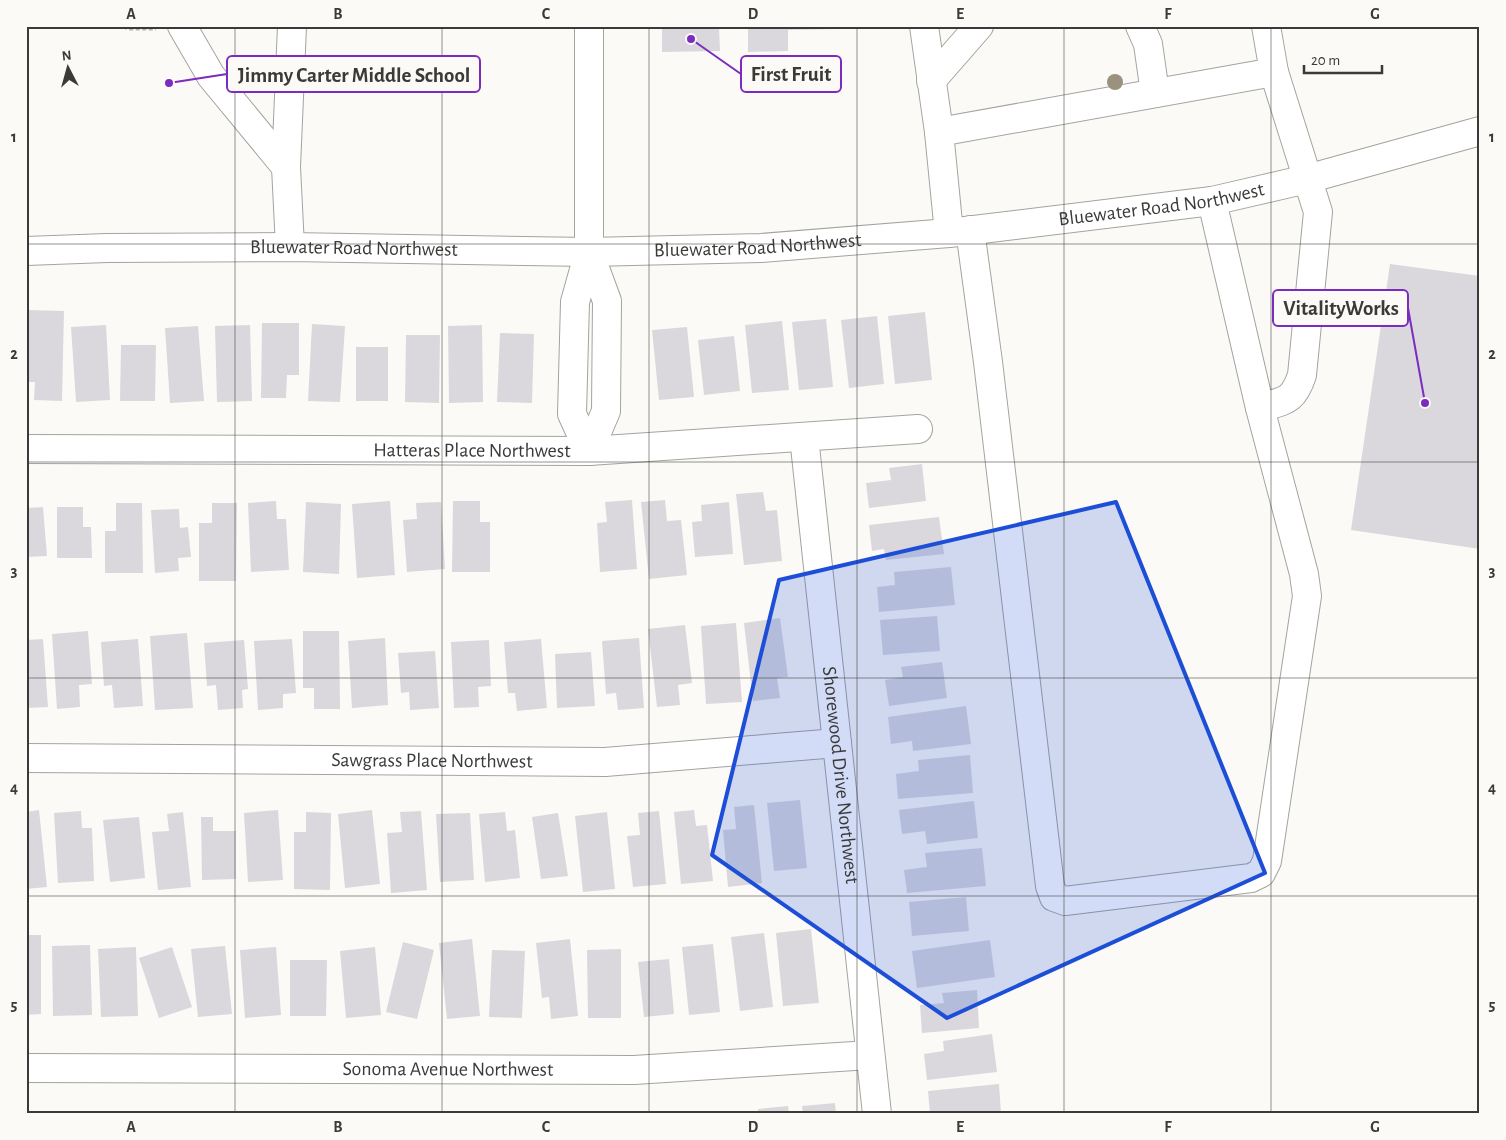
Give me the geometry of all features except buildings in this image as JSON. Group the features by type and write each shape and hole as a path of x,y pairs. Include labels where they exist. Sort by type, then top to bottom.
{"street":[{"path":"290,247 286,167 292,26"},
{"path":"589,26 589,252 575,302 572,414 589,451"},
{"path":"924,26 939,132 988,362 1050,886 1054,898 1065,902 1252,878 1261,873 1267,861 1307,596 1304,574 1260,408 1212,201"},
{"path":"931,81 979,26"},
{"path":"1260,408 1281,402 1293,396 1302,375 1318,212 1274,72 1266,26"},
{"path":"172,27 286,167"},
{"path":"1144,35 1155,94"},
{"path":"939,132 1274,72"},
{"name":"Bluewater Road Northwest","path":"26,251 107,248 290,247 589,252 761,248 960,232 1212,201 1307,179 1480,131"},
{"name":"Hatteras Place Northwest","path":"26,449 589,451 918,429"},
{"name":"Shorewood Drive Northwest","path":"804,438 876,1114"},
{"name":"Sawgrass Place Northwest","path":"26,758 605,762 837,743"},
{"name":"Sonoma Avenue Northwest","path":"26,1068 634,1070 870,1055"}],"path":[{"path":"124,26 127,29 172,27"}],"highlighted area":[{"path":"1116,502 1265,873 947,1018 712,855 779,580"}],"place":[{"name":"First Fruit","path":"691,39"},
{"name":"Jimmy Carter Middle School","path":"169,83"},
{"name":"VitalityWorks","path":"1425,403"}]}
